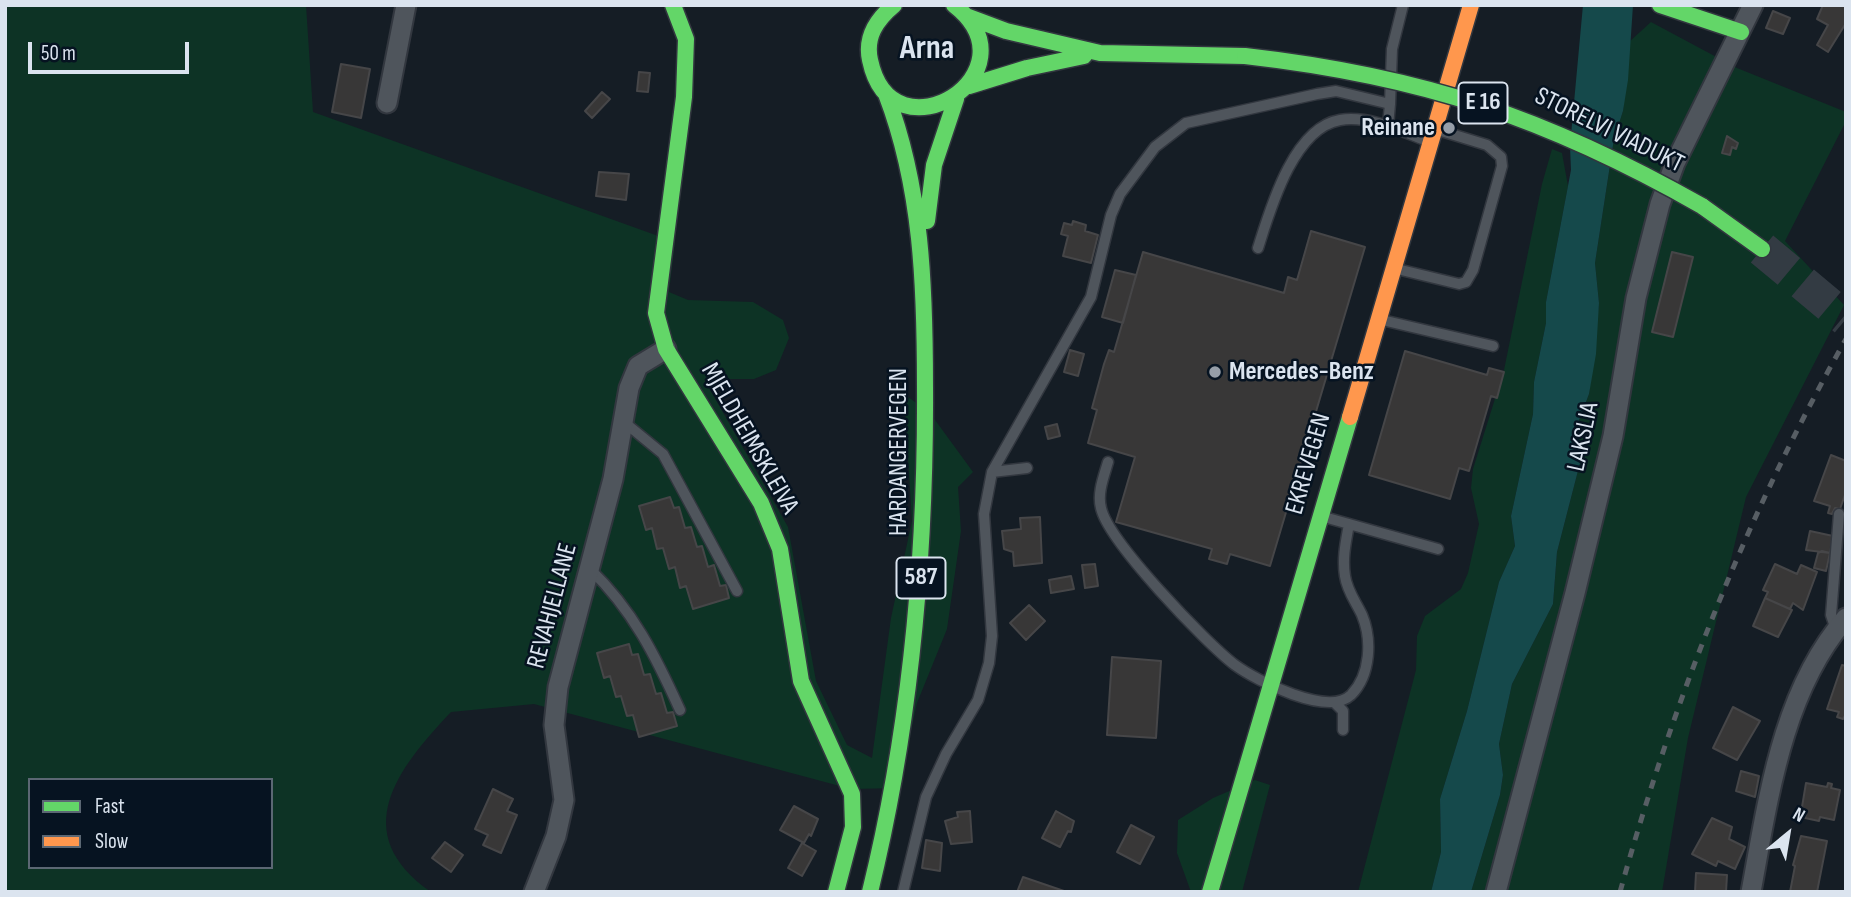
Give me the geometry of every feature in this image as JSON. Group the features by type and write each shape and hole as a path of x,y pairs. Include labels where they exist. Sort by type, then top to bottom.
{"main road":[{"name":"MJELDHEIMSKLEIVA","path":"673,5 682,22 687,55 684,97 656,292 656,313 666,349 761,503 780,549 802,681 852,794 853,827 836,892"},
{"path":"1660,5 1741,32"},
{"name":"EKREVEGEN","path":"1210,892 1472,7"},
{"name":"HARDANGERVEGEN","path":"888,8 874,27 868,44 868,63 875,80 886,94 902,139 923,260"},
{"name":"E 16","path":"959,8 1006,31 1100,53"},
{"name":"E 16","path":"956,99 969,86 978,69 980,50 976,32 959,8"},
{"name":"E 16","path":"969,86 1027,68 1100,53"},
{"name":"STORELVI VIADUKT","path":"1100,53 1245,56 1356,69 1473,99 1570,135 1645,173 1702,206 1762,248"},
{"path":"886,94 901,104 920,108 939,107 956,99"},
{"name":"HARDANGERVEGEN","path":"870,892 896,788 917,635 925,527 923,260 934,165 956,99"}],"street":[{"path":"387,103 406,5"},
{"name":"LAKSLIA","path":"1496,892 1575,593 1613,436 1636,298 1660,204 1675,163 1753,5"},
{"name":"REVAHJELLANE","path":"534,892 549,859 561,817 564,781 556,740 555,708 568,643 613,479 629,388 638,366 666,349"},
{"path":"1751,892 1765,818 1784,742 1812,670 1841,624"}],"lane":[{"path":"1388,126 1392,50 1403,5"},
{"path":"903,892 926,797 946,754 984,686 992,636 984,514 992,472 1079,322 1098,276 1111,215 1120,194 1155,147 1186,123 1336,91 1390,104"},
{"path":"1258,248 1277,191 1296,155 1326,125 1340,120 1388,126 1487,145 1501,157 1502,166 1474,270 1466,282 1458,284 1393,268"},
{"path":"1378,319 1493,346"},
{"path":"623,421 663,454 737,591"},
{"path":"1108,462 1100,494 1101,508 1119,542 1212,644 1247,673 1314,702 1335,703 1350,696 1360,684 1366,667 1368,636 1345,580 1343,561 1349,524"},
{"path":"992,472 1027,468"},
{"path":"1839,514 1831,615 1841,624"},
{"path":"1320,516 1438,549"},
{"path":"590,569 631,614 653,651 680,710"},
{"path":"1335,703 1343,711 1343,730"}],"shaded area":[{"path":"5,5 306,5 313,112 675,242 669,292 688,300 753,302 783,320 789,338 776,370 754,379 704,379 788,527 816,681 847,745 872,758 891,618 912,521 904,394 930,413 973,472 958,487 961,531 947,629 917,703 899,788 851,789 534,704 451,712 413,756 399,778 389,801 386,824 391,847 406,870 431,892 5,892"},
{"path":"1583,5 1633,5 1628,80 1623,111 1614,139 1595,263 1599,303 1596,354 1589,394 1575,431 1580,463 1557,552 1553,604 1512,684 1499,744 1503,775 1500,795 1471,892 1431,892 1441,852 1440,799 1467,711 1499,582 1515,546 1511,516 1533,414 1534,382 1546,323 1546,302 1571,170 1570,146"},
{"path":"1651,22 1737,68 1846,112 1846,121 1785,241 1844,305 1746,497 1688,738 1662,892 1471,892 1500,795 1503,775 1499,744 1512,684 1553,604 1557,552 1580,463 1575,431 1589,394 1599,303 1595,263 1614,139 1623,111 1629,42"},
{"path":"1552,149 1562,153 1568,186 1546,302 1546,323 1534,382 1533,414 1511,516 1515,546 1499,582 1467,711 1440,799 1441,852 1431,892 1358,892 1416,670 1417,636 1425,616 1461,589 1468,573 1479,524 1471,488 1473,469 1504,370 1542,184"},
{"path":"1255,780 1270,785 1242,892 1191,892 1177,853 1178,820 1213,798"}],"building":[{"path":"1823,5 1846,5 1846,23 1828,52 1817,45 1828,25 1817,19"},
{"path":"1773,11 1790,18 1783,34 1766,28"},
{"path":"341,64 370,69 361,118 332,112"},
{"path":"639,72 650,73 648,92 637,91"},
{"path":"602,92 610,99 592,118 585,111"},
{"path":"1727,136 1738,143 1736,149 1732,147 1730,155 1722,153"},
{"path":"599,172 629,174 626,200 596,196"},
{"path":"1073,221 1086,225 1085,231 1098,235 1091,263 1063,256 1068,236 1061,234 1064,223 1072,225"},
{"path":"1311,231 1365,247 1270,566 1230,554 1227,564 1209,559 1212,549 1116,522 1135,457 1088,443 1097,410 1092,408 1104,364 1109,350 1114,352 1143,252 1284,293 1288,277 1297,280"},
{"path":"1672,252 1693,257 1673,337 1652,332"},
{"path":"1115,270 1136,275 1123,323 1102,317"},
{"path":"1070,350 1084,354 1078,376 1064,372"},
{"path":"1405,351 1487,375 1489,368 1504,372 1497,398 1491,396 1469,471 1459,468 1450,499 1369,475"},
{"path":"1057,424 1060,436 1048,439 1045,427"},
{"path":"1831,455 1846,461 1846,492 1840,509 1835,508 1832,514 1828,513 1830,506 1814,501"},
{"path":"670,497 674,508 679,507 685,528 691,527 697,547 702,546 708,567 714,565 720,586 726,585 729,598 693,609 686,586 680,588 675,567 669,569 663,548 657,549 652,528 646,530 639,506"},
{"path":"1040,517 1042,563 1014,566 1013,552 1004,549 1002,531 1021,529 1020,518"},
{"path":"1810,531 1833,536 1830,553 1806,550"},
{"path":"1818,553 1830,553 1826,571 1814,568"},
{"path":"1095,564 1098,586 1085,588 1082,565"},
{"path":"1775,564 1797,574 1801,565 1817,572 1803,610 1793,603 1790,609 1765,598 1768,592 1763,590"},
{"path":"1071,576 1074,589 1051,593 1049,580"},
{"path":"1765,598 1792,610 1778,637 1753,626"},
{"path":"1029,605 1045,621 1026,640 1010,623"},
{"path":"629,644 632,655 638,654 644,675 650,674 656,694 661,693 667,713 673,712 677,726 639,737 633,715 627,716 621,696 616,697 610,676 604,678 597,653"},
{"path":"1112,657 1161,661 1156,738 1107,735"},
{"path":"1842,665 1846,666 1846,714 1843,719 1837,717 1839,712 1827,709"},
{"path":"1733,707 1760,721 1737,760 1713,748"},
{"path":"1741,771 1759,776 1755,797 1736,791"},
{"path":"1806,783 1827,787 1828,783 1832,784 1831,788 1840,790 1834,820 1820,817 1819,821 1805,818 1806,814 1801,813"},
{"path":"493,789 513,799 507,811 517,815 501,853 483,845 488,835 475,829"},
{"path":"794,806 818,819 811,836 809,834 804,843 780,830"},
{"path":"970,811 972,842 951,844 945,821 958,817 957,812"},
{"path":"1056,811 1074,821 1071,832 1068,831 1060,847 1042,838"},
{"path":"1712,818 1732,827 1729,839 1745,847 1735,869 1718,861 1716,866 1692,854"},
{"path":"1131,825 1154,837 1140,864 1117,852"},
{"path":"1801,836 1827,841 1817,892 1790,892 1793,865"},
{"path":"926,840 942,843 940,871 922,868"},
{"path":"445,842 463,855 451,872 432,858"},
{"path":"802,843 816,851 802,876 788,868"},
{"path":"1696,873 1727,875 1726,892 1695,892"},
{"path":"1023,877 1064,891 1064,892 1017,892"}],"tunnel":[{"path":"1762,249 1846,319"}],"railway":[{"path":"1620,892 1664,749 1716,609 1777,472 1846,339"}],"traffic: fast":[{"path":"673,5 686,39 684,97 656,313 666,349 761,503 780,549 801,681 852,794 853,827 836,892"},
{"path":"894,5 873,30 869,44 870,60 883,91 904,105 929,106 953,97 971,80 980,57 976,31 954,5"},
{"path":"1660,5 1741,32"},
{"path":"966,16 1006,31 1100,53 1245,56"},
{"path":"969,86 1027,68 1084,56"},
{"path":"1245,56 1369,76 1427,89 1482,106 1590,148 1702,206"},
{"path":"870,892 906,704 919,578 925,451 924,312 919,238 907,165 886,94"},
{"path":"927,221 934,165 956,99"},
{"path":"1702,206 1762,249"},
{"path":"1210,892 1350,417"}],"traffic: slow":[{"path":"1350,417 1471,5"}],"place":[{"name":"Reinane","path":"1449,128"},
{"name":"Mercedes-Benz","path":"1215,372"}],"district":[{"name":"Arna","path":"927,50"}]}
